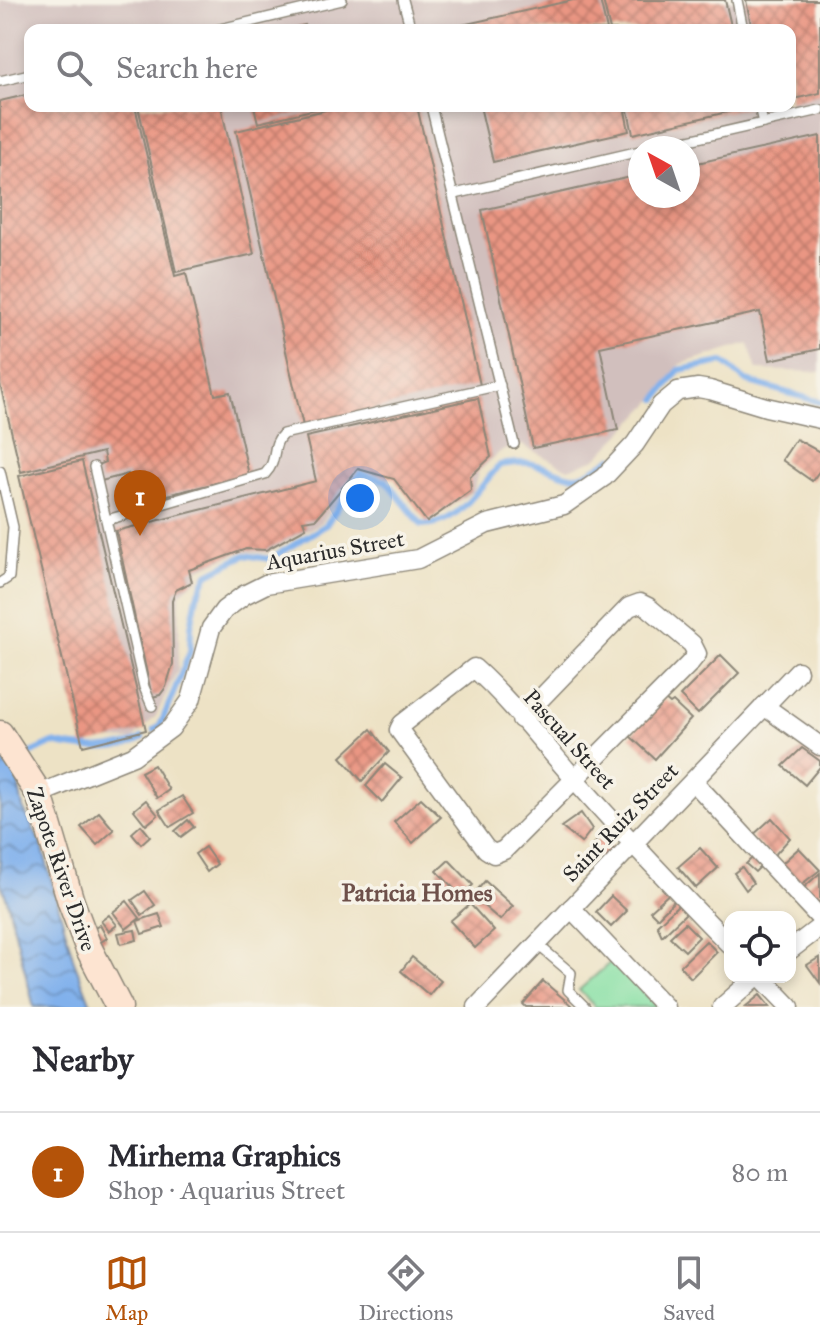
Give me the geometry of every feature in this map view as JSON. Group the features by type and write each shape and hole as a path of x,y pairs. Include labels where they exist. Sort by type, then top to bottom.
{"main road":[{"name":"Zapote River Drive","path":"6,742 37,790 88,947 119,1007"}],"street":[{"name":"Aquarius Street","path":"37,790 133,756 171,728 191,700 211,628 224,610 266,584 418,559 487,524 564,505 604,477 635,444 661,405 678,391 710,390 820,419"},
{"path":"521,719 629,607 640,603 692,644 697,654 576,781"},
{"name":"Pascual Street","path":"576,781 504,850 494,854 486,849 399,730 402,724 474,668 521,719 632,844 724,939"},
{"name":"Saint Ruiz Street","path":"477,1007 798,671"},
{"path":"764,706 820,746"},
{"path":"693,781 820,918"},
{"path":"571,908 665,1007"},
{"path":"796,945 820,927"},
{"path":"722,1007 751,983"},
{"path":"764,983 790,1007"}],"lane":[{"path":"241,24 342,0"},
{"path":"403,0 409,24"},
{"path":"737,0 742,24"},
{"path":"0,81 24,75"},
{"path":"700,137 820,110"},
{"path":"433,112 514,444"},
{"path":"760,112 763,123"},
{"path":"455,194 628,154"},
{"path":"107,520 265,474 275,459 276,443 283,434 500,385"},
{"path":"94,467 144,687 152,706"},
{"path":"0,471 13,527 9,577 0,583"},
{"path":"537,944 571,973 568,990 585,1007"}],"shaded area":[{"path":"0,0 820,0 820,372 757,370 748,343 681,364 651,403 596,459 568,469 522,445 501,451 478,472 474,490 444,512 423,503 398,473 366,465 322,522 267,553 243,551 197,570 199,578 180,593 178,669 156,716 132,740 94,739 0,340"}],"green space":[{"path":"613,960 657,1007 595,1007 579,990"}],"water":[{"path":"0,744 14,761 23,808 42,846 74,961 92,1007 34,1007 0,881"}],"building":[{"path":"573,0 600,0 606,24 466,24"},
{"path":"603,0 725,0 731,24 609,24"},
{"path":"746,0 820,0 820,93 796,99 796,24 751,24"},
{"path":"24,95 24,112 136,112 175,276 186,273 215,395 230,392 249,475 134,503 128,474 101,481 97,465 105,462 103,452 21,472 0,384 0,101"},
{"path":"139,112 222,112 254,254 176,272"},
{"path":"255,112 303,112 258,123"},
{"path":"317,112 418,112 480,385 303,426 236,131"},
{"path":"481,112 625,112 629,131 493,162"},
{"path":"628,112 728,112 633,134"},
{"path":"820,136 820,349 770,360 760,312 600,347 618,430 533,448 482,210 628,178 628,208 700,208 700,162"},
{"path":"478,398 491,457 470,477 471,490 427,522 394,479 358,469 316,519 303,521 306,528 266,550 246,549 189,570 192,582 176,590 172,601 173,664 166,687 160,695 152,697 116,531 316,481 306,437"},
{"path":"796,439 820,452 820,470 812,481 782,460"},
{"path":"82,461 146,730 83,746 19,476"},
{"path":"721,655 739,673 698,714 680,696"},
{"path":"664,699 670,704 673,702 691,719 655,759 630,736"},
{"path":"371,729 389,752 362,781 341,757"},
{"path":"802,748 820,761 820,767 805,785 783,766"},
{"path":"385,764 402,778 382,802 366,786"},
{"path":"154,765 169,790 157,798 141,772"},
{"path":"182,796 193,813 170,827 159,810"},
{"path":"421,798 441,817 413,843 394,822"},
{"path":"146,800 158,815 146,825 134,810"},
{"path":"99,812 114,830 97,845 81,827"},
{"path":"581,813 592,829 581,843 561,827"},
{"path":"772,818 790,838 772,858 751,837"},
{"path":"188,820 194,827 181,837 175,831"},
{"path":"141,825 150,836 141,844 132,833"},
{"path":"601,837 615,851 607,866 590,848"},
{"path":"205,847 217,864 207,872 195,854"},
{"path":"700,848 718,868 696,888 678,867"},
{"path":"799,848 820,870 798,887 779,866"},
{"path":"754,856 762,865 755,872 746,864"},
{"path":"449,860 473,885 461,896 437,871"},
{"path":"742,867 753,883 746,890 734,873"},
{"path":"820,873 820,906 800,891"},
{"path":"485,881 513,906 500,920 472,896"},
{"path":"145,891 155,905 142,915 132,900"},
{"path":"672,891 678,897 657,918 650,911"},
{"path":"611,896 627,911 611,927 596,912"},
{"path":"127,901 140,918 126,929 113,912"},
{"path":"470,904 494,931 475,948 450,921"},
{"path":"678,905 686,913 662,936 657,925"},
{"path":"159,914 164,927 142,934 137,921"},
{"path":"109,915 117,925 109,931 101,921"},
{"path":"685,923 699,937 685,951 670,937"},
{"path":"100,925 107,938 96,945 88,932"},
{"path":"135,930 137,940 121,944 118,933"},
{"path":"706,941 717,952 691,978 680,966"},
{"path":"412,957 441,981 429,995 401,971"},
{"path":"820,957 820,983 807,965"},
{"path":"543,981 571,1005 526,1007 523,1004"},
{"path":"760,995 770,1007 745,1007"}],"waterway":[{"path":"657,399 679,370 723,362 746,381 820,402"},
{"path":"154,730 160,726 190,652 197,596 208,574 245,555 270,559 326,525 360,474 386,481 422,525 447,519 457,512 500,465 529,463 566,475 580,476 612,458"},
{"path":"23,757 53,743 111,748 142,738"}],"place":[{"name":"Mirhema Graphics","path":"140,536"}],"district":[{"name":"Patricia Homes","path":"417,893"}]}
